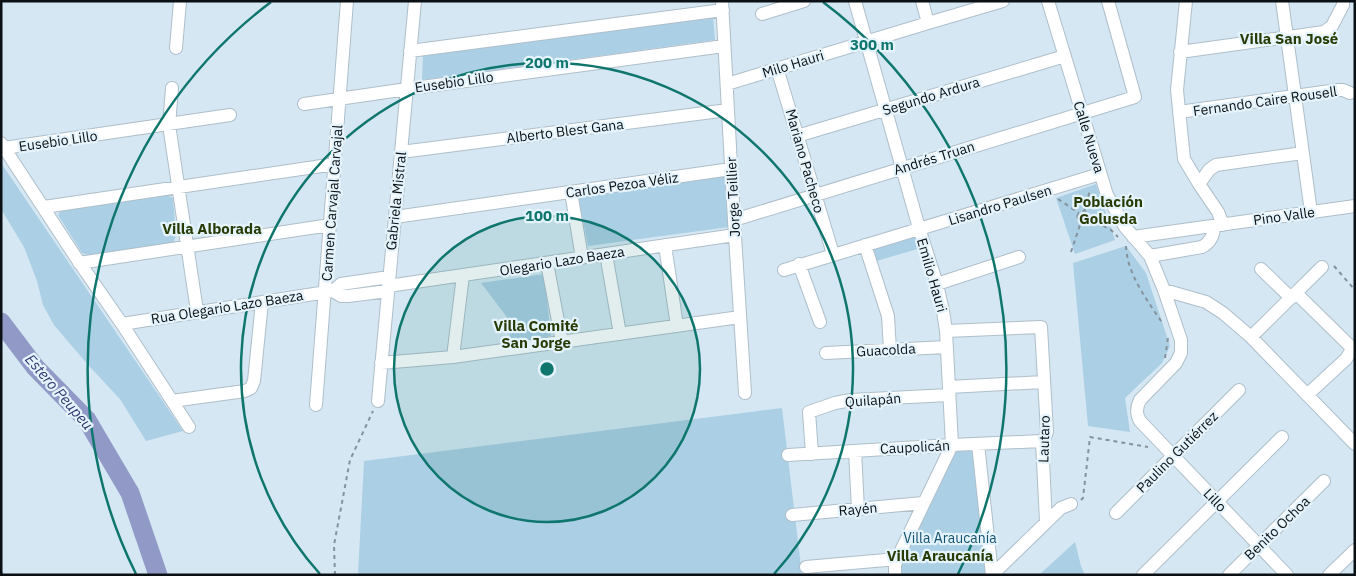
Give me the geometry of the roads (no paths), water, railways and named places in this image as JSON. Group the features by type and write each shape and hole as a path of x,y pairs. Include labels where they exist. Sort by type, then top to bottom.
{"street":[{"path":"176,48 180,1"},
{"name":"Carmen Carvajal Carvajal","path":"316,405 329,291 330,225 347,1"},
{"name":"Gabriela Mistral","path":"378,401 415,1"},
{"path":"762,14 804,1"},
{"name":"Emilio Hauri","path":"855,1 919,228 937,284 944,311 946,331 952,445 897,559 895,575"},
{"path":"922,1 928,23"},
{"name":"Milo Hauri","path":"727,84 984,4 1003,1"},
{"name":"Calle Nueva","path":"1048,1 1082,113 1097,176 1118,217 1126,241 1150,256 1181,340 1181,353 1173,367 1138,404 1138,417 1143,424"},
{"name":"Andrés Truan","path":"734,220 1135,97 1108,1"},
{"path":"1150,256 1206,245 1210,242 1218,225 1218,212 1184,159 1177,80 1186,1"},
{"path":"1282,1 1310,212"},
{"path":"1180,52 1320,33 1332,26 1343,5 1343,1"},
{"path":"410,51 722,6"},
{"name":"Jorge Teillier","path":"722,6 745,393"},
{"name":"Eusebio Lillo","path":"304,104 724,46"},
{"name":"Segundo Ardura","path":"797,136 1065,56"},
{"name":"Mariano Pacheco","path":"778,68 832,254"},
{"path":"172,88 169,125 197,311"},
{"name":"Fernando Caire Rousell","path":"1179,112 1343,90 1350,93"},
{"name":"Alberto Blest Gana","path":"401,152 728,110"},
{"name":"Eusebio Lillo","path":"3,146 169,125 230,115"},
{"path":"3,146 189,427"},
{"path":"1199,184 1209,170 1216,165 1303,153"},
{"path":"44,207 335,164"},
{"name":"Carlos Pezoa Véliz","path":"395,217 731,169"},
{"name":"Lisandro Paulsen","path":"784,270 832,254 1097,176"},
{"path":"571,192 582,258"},
{"name":"Pino Valle","path":"1126,241 1218,225 1355,206"},
{"path":"79,263 330,225"},
{"name":"Olegario Lazo Baeza","path":"388,285 463,276 735,234"},
{"path":"665,245 677,326"},
{"path":"866,245 888,316 890,350"},
{"path":"606,254 620,334"},
{"path":"937,284 1019,256"},
{"path":"547,263 562,342"},
{"path":"799,264 820,322"},
{"path":"1251,337 1322,267"},
{"path":"1261,269 1350,346 1348,355 1307,395"},
{"path":"453,357 463,276"},
{"name":"Rua Olegario Lazo Baeza","path":"122,324 329,291 341,284 388,285"},
{"path":"1164,290 1206,302 1223,313 1251,337 1355,444"},
{"path":"172,402 245,391 251,388 254,380 262,302"},
{"path":"381,363 453,357 740,317"},
{"name":"Lautaro","path":"946,331 1041,327 1047,432 1042,441 1046,522"},
{"name":"Guacolda","path":"826,353 947,346"},
{"path":"1348,355 1355,368"},
{"name":"Quilapán","path":"812,454 810,412 835,403 1043,382"},
{"name":"Paulino Gutiérrez","path":"1116,513 1239,390"},
{"name":"Lillo","path":"1143,424 1169,460 1216,502 1287,575"},
{"path":"1143,575 1282,437"},
{"name":"Caupolicán","path":"788,455 1042,441"},
{"path":"978,444 992,575"},
{"path":"855,451 858,509"},
{"name":"Benito Ochoa","path":"1229,575 1324,482"},
{"name":"Rayén","path":"792,515 923,503"},
{"path":"992,575 1061,508 1074,504"},
{"path":"1329,575 1355,550"},
{"path":"806,567 897,559"}],"waterway":[{"name":"Estero Peupeu","path":"1,322 35,367 87,420 130,493 158,575"}],"district":[{"name":"Villa San José","path":"1289,39"},
{"name":"Población Golusda","path":"1108,210"},
{"name":"Villa Alborada","path":"212,229"},
{"name":"Villa Comité San Jorge","path":"536,334"},
{"name":"Villa Araucanía","path":"940,556"}]}
